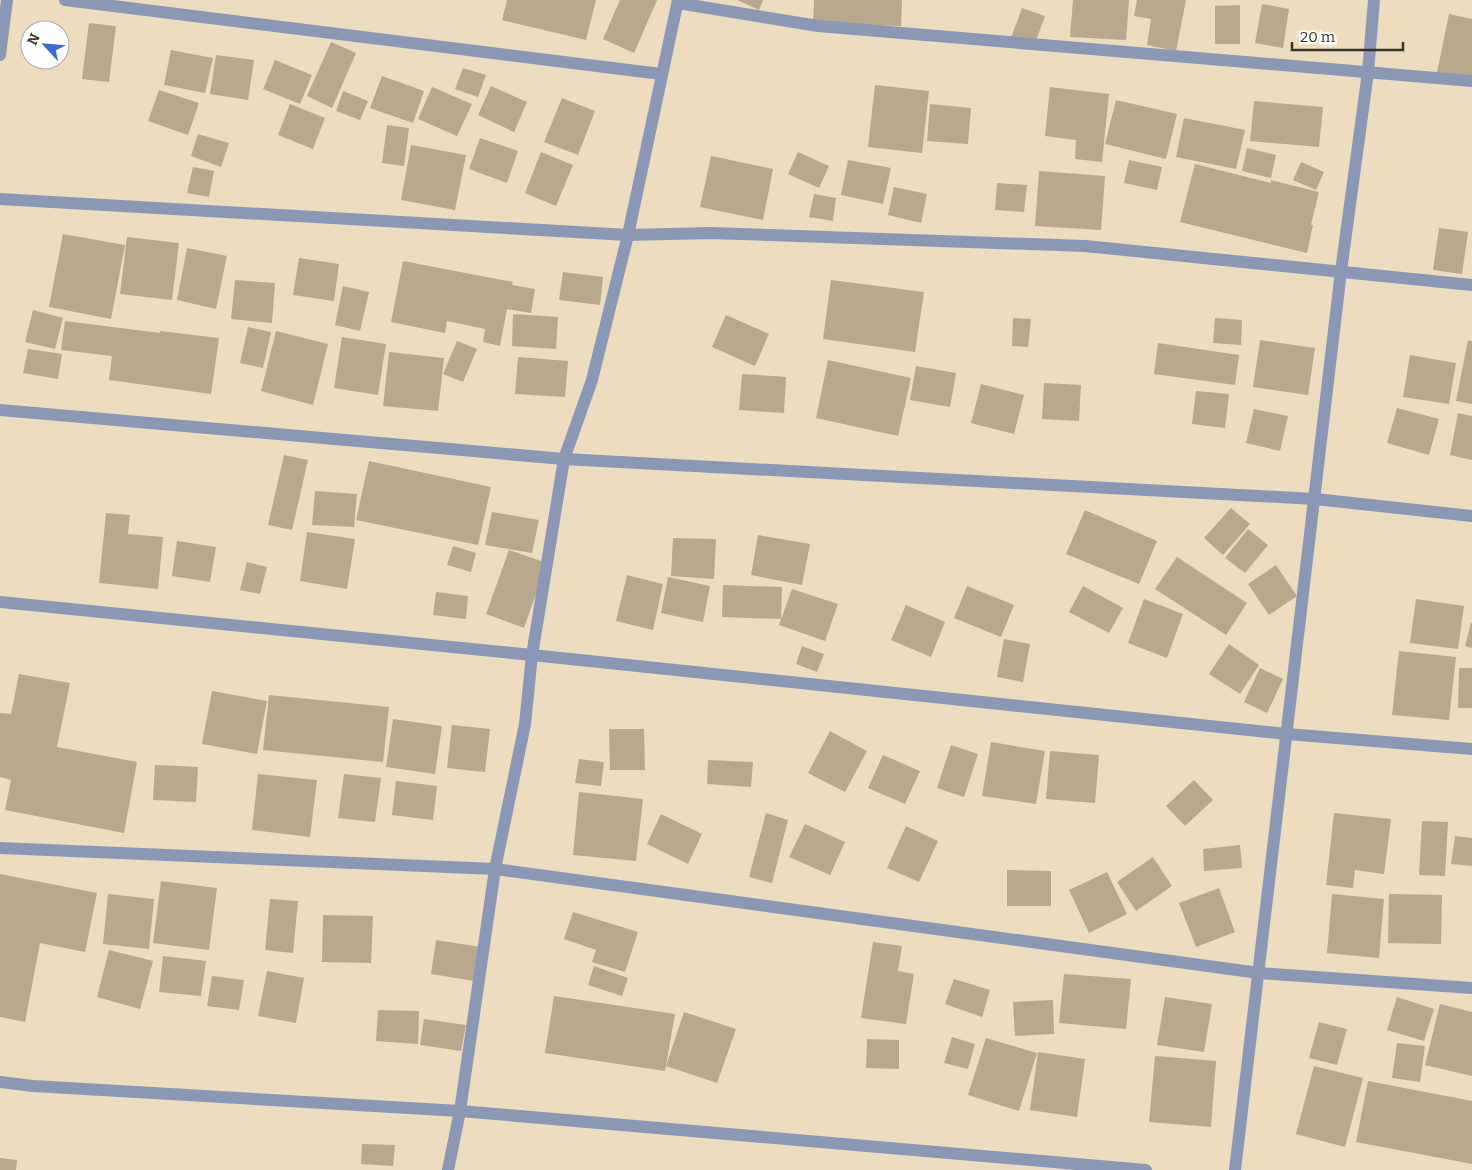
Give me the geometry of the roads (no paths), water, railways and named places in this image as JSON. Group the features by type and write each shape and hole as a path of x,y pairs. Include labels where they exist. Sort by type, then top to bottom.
{"street":[{"path":"0,55 7,0"},
{"path":"65,0 661,74"},
{"path":"1235,1170 1341,271 1368,72 1374,0"},
{"path":"448,1170 460,1111 495,869 525,724 532,655 564,459 592,380 628,235 678,1 818,26 1472,81"},
{"path":"0,199 628,235 711,233 1085,246 1472,285"},
{"path":"0,410 564,459 1315,499 1472,516"},
{"path":"0,602 532,655 1287,734 1472,749"},
{"path":"0,848 495,869 1259,973 1472,988"},
{"path":"0,1082 33,1086 460,1111 1146,1170"}]}
